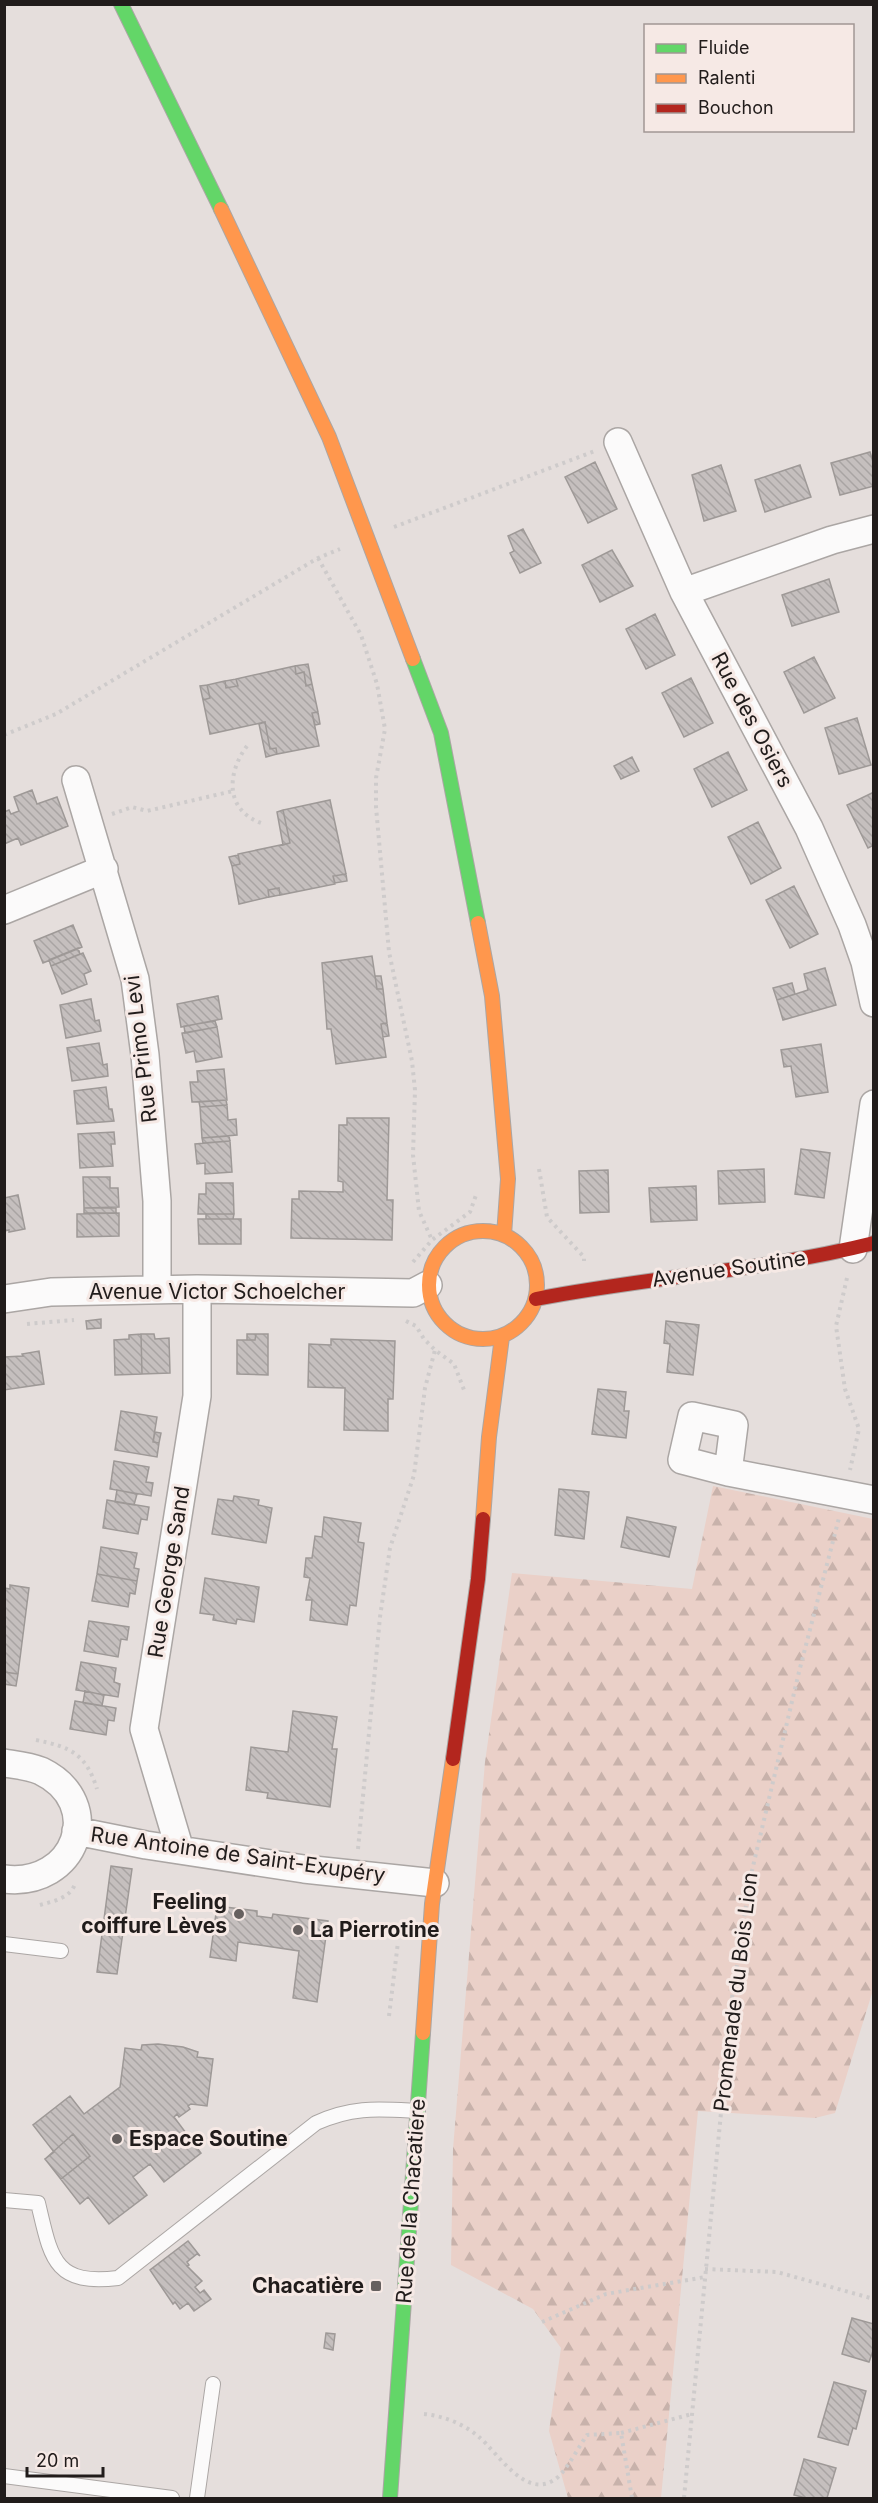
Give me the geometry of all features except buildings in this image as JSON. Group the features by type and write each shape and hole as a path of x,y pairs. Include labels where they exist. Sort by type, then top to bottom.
{"street":[{"path":"121,4 329,437 441,733 492,996 507,1179 504,1235"},
{"name":"Rue des Osiers","path":"618,442 684,592 809,828 869,961 873,1003"},
{"path":"684,592 832,540 873,529"},
{"name":"Rue Primo Levi","path":"75,780 87,824 104,869 135,979 145,1055 157,1201 157,1290"},
{"path":"4,910 104,869"},
{"path":"863,1246 873,1104"},
{"path":"524,1250 536,1274 536,1299 529,1315 517,1328 502,1337 484,1340 467,1338 451,1330 439,1318 431,1302 428,1285 431,1267 440,1251 453,1240 469,1232 487,1231 504,1235 544,1263"},
{"name":"Avenue Soutine","path":"536,1299 579,1285 732,1271 863,1246"},
{"name":"Avenue Victor Schoelcher","path":"4,1299 51,1292 197,1289 412,1293 428,1285"},
{"name":"Rue George Sand","path":"180,1850 144,1729 197,1396 197,1289"},
{"name":"Rue de la Chacatiere","path":"390,2499 434,1893 478,1579 489,1437 502,1337"},
{"path":"728,1472 873,1500"},
{"name":"Rue Antoine de Saint-Exupéry","path":"4,1763 28,1767 57,1781 74,1803 77,1816 76,1831 64,1859 52,1870 35,1879 4,1879"},
{"name":"Rue Antoine de Saint-Exupéry","path":"76,1831 434,1893"}],"lane":[{"path":"4,1944 61,1951"},
{"path":"4,2200 38,2204 50,2253 65,2272 91,2281 118,2278 316,2123 338,2113 360,2110 418,2111"},
{"path":"197,2499 213,2384"},
{"path":"4,2476 172,2499"}],"path":[{"path":"4,735 56,714 318,558 367,537 618,442"},
{"path":"318,558 361,635 376,684 385,729 376,778 376,807 388,942 412,1061 415,1090 412,1155 419,1211 432,1240"},
{"path":"247,746 239,757 231,780 233,791 236,800 248,816 264,824"},
{"path":"87,824 132,807 147,811 233,791"},
{"path":"537,1159 547,1217 584,1257 579,1285"},
{"path":"411,1263 432,1240 470,1212 477,1192"},
{"name":"Promenade du Bois Lion","path":"684,2499 732,1998 750,1879 799,1672 845,1495 859,1429 845,1389 836,1326 863,1246"},
{"path":"20,1325 77,1320"},
{"path":"357,1853 380,1617 390,1548 414,1475 425,1388 435,1350"},
{"path":"33,1739 65,1746 91,1768 99,1795"},
{"path":"37,1905 55,1901 72,1892 76,1882"},
{"path":"389,2016 398,1939"},
{"path":"705,2269 777,2272 873,2299"},
{"path":"542,2322 606,2294 705,2277"},
{"path":"397,2410 444,2416 479,2437 505,2464 527,2482 545,2484 556,2480 587,2435 621,2433 692,2414"},
{"path":"621,2433 632,2499"}],"green space":[{"path":"713,1486 873,1519 873,1990 835,2113 815,2118 698,2111 661,2498 568,2498 549,2431 561,2348 533,2309 451,2265 453,2149 485,1762 512,1573 692,1589"}],"traffic: fast":[{"path":"121,4 221,209"},
{"path":"413,659 441,733 478,923"},
{"path":"390,2498 423,2033"}],"traffic: slow":[{"path":"221,209 329,437 413,659"},
{"path":"478,923 492,996 508,1179 504,1235"},
{"path":"483,1231 504,1235 521,1247 533,1264 537,1285 533,1306 521,1323 504,1335 483,1339 462,1335 445,1323 433,1306 429,1285 433,1264 445,1247 462,1235 483,1231"},
{"path":"483,1519 489,1437 502,1337"},
{"path":"423,2033 432,1904 453,1759"}],"traffic: jam":[{"path":"536,1299 748,1267 832,1253 874,1243"},
{"path":"453,1759 478,1579 483,1519"}],"place":[{"name":"Feeling coiffure Lèves","path":"239,1914"},
{"name":"La Pierrotine","path":"298,1930"},
{"name":"Espace Soutine","path":"117,2139"},
{"name":"Chacatière","path":"376,2286"}]}
